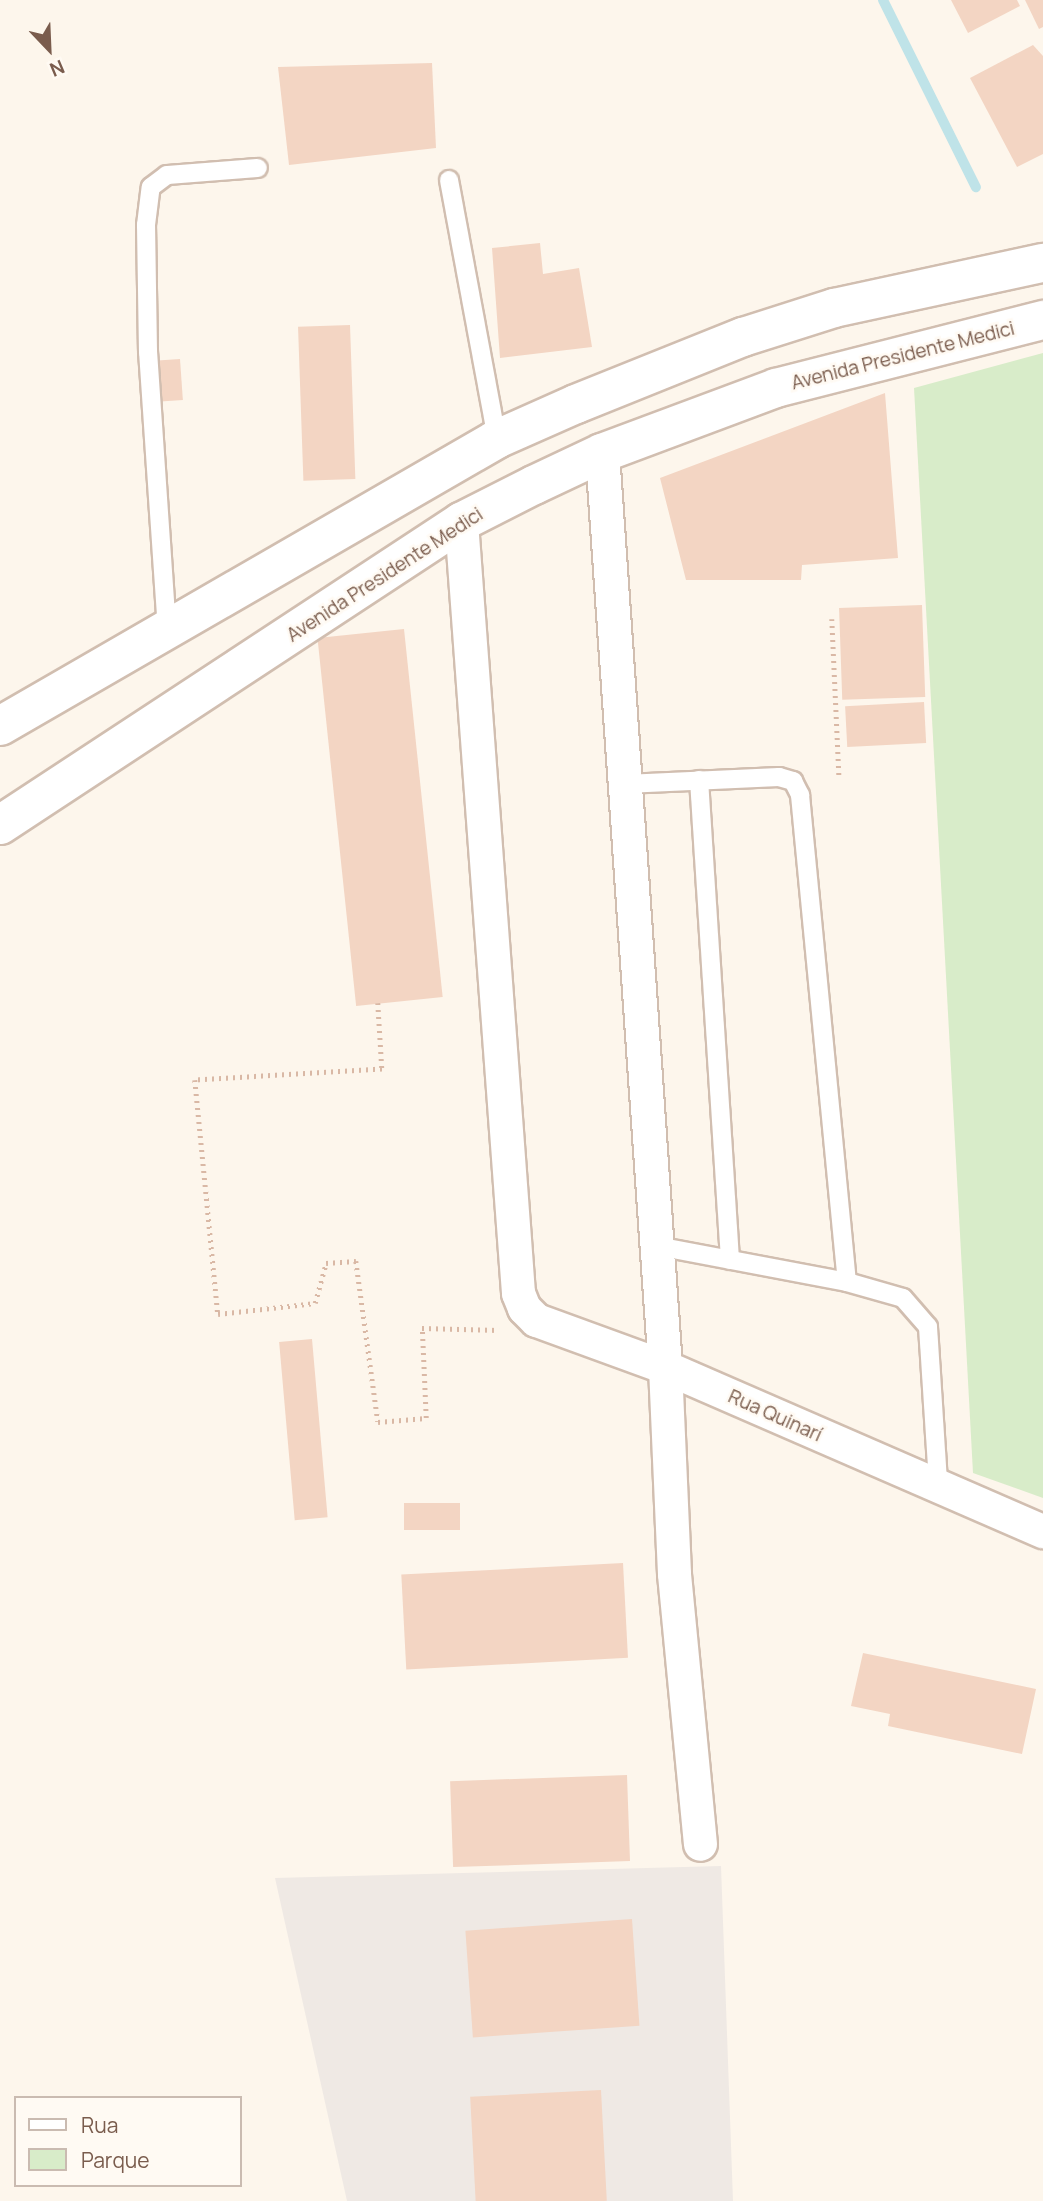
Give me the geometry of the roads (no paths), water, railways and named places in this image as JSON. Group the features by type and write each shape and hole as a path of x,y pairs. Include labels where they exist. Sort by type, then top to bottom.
{"street":[{"path":"0,726 497,439 743,337 834,308 1030,265 1038,321"},
{"name":"Avenida Presidente Medici","path":"0,825 461,522 603,453 823,374 1038,321"},
{"path":"603,453 665,1367 674,1574 700,1844"},
{"name":"Rua Quinarí","path":"461,522 518,1293 524,1308 536,1320 665,1367 866,1456 938,1483 1043,1531"}],"lane":[{"path":"167,630 148,352 146,225 151,187 167,175 258,168"},
{"path":"449,180 497,439"},
{"path":"625,784 779,777 793,781 800,795 847,1282"},
{"path":"699,780 730,1260"},
{"path":"657,1246 847,1282 903,1298 928,1328 938,1483"}],"waterway":[{"path":"883,0 976,187"}]}
